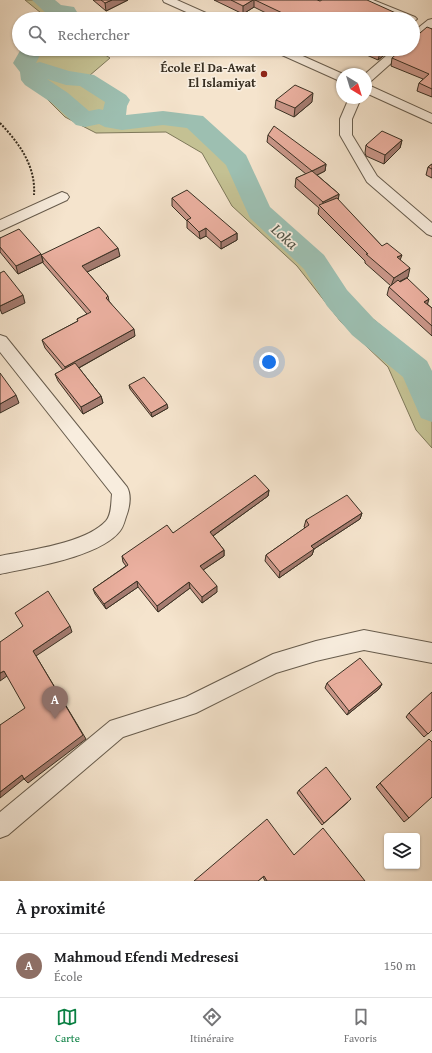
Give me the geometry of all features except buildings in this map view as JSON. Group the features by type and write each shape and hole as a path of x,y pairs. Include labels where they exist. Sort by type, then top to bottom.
{"street":[{"path":"168,0 195,12"},
{"path":"364,0 394,12"},
{"path":"420,22 431,25"},
{"path":"420,33 431,25"},
{"path":"293,56 336,75"},
{"path":"372,74 393,56"},
{"path":"372,91 432,118"},
{"path":"352,104 346,119 346,135 372,179 432,231"},
{"path":"0,226 62,197"},
{"path":"0,341 121,492 119,511 114,525 94,542 0,565"},
{"path":"0,827 117,728 189,706 273,664 316,650 364,640 432,653"}],"path":[{"path":"0,123 13,135 26,155 36,187 30,212"}],"shaded area":[{"path":"25,0 52,0 58,6 75,12 40,12"},
{"path":"20,56 107,56 110,58 89,76 126,97 122,118 159,113 196,119 241,159 269,208 322,256 350,300 425,362 432,374 432,448 416,430 388,367 341,322 297,266 232,206 202,153 166,132 96,133 65,117 27,79 18,59"}],"waterway":[{"name":"Loka","path":"42,0 55,11 66,12"},
{"name":"Loka","path":"28,56 24,63 31,71"},
{"name":"Loka","path":"31,71 40,69 66,78 86,80 118,100 115,106 114,121"},
{"name":"Loka","path":"31,71 33,80 60,98 85,120 99,116 114,121"},
{"name":"Loka","path":"114,121 122,123 163,118 194,121 237,161 259,212 314,262 337,298 363,327 416,370 432,409"}],"place":[{"name":"École El Da-Awat El Islamiyat","path":"264,74"},
{"name":"Mahmoud Efendi Medresesi","path":"55,719"}]}
